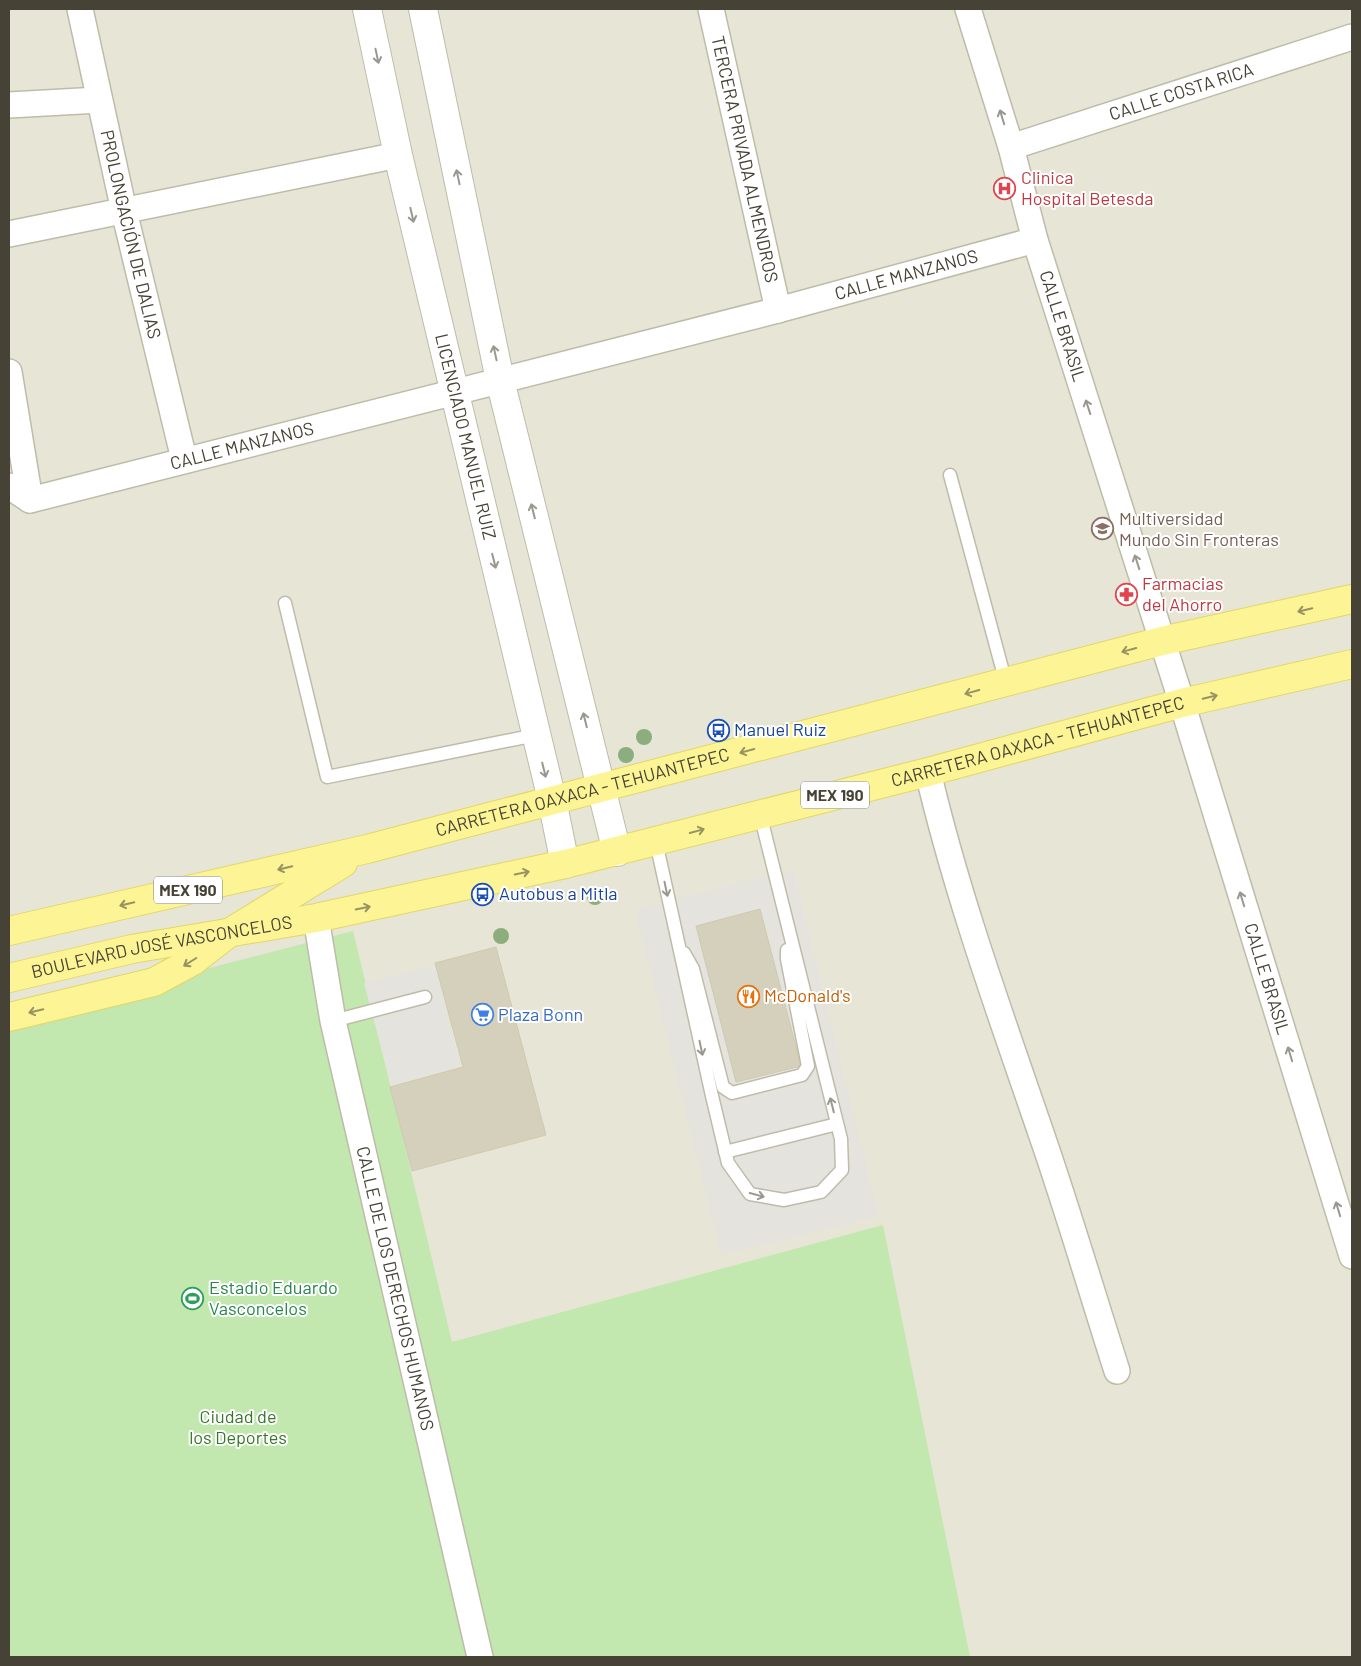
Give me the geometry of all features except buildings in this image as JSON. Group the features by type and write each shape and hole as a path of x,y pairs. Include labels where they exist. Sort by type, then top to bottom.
{"main road":[{"name":"CARRETERA OAXACA - TEHUANTEPEC","path":"367,849 1162,642 1352,599"},
{"name":"CARRETERA OAXACA - TEHUANTEPEC","path":"316,918 617,852 928,772 1182,703 1352,664"},
{"name":"MEX 190","path":"9,931 367,849"},
{"path":"9,1018 154,982 193,961 229,932 367,849"},
{"name":"BOULEVARD JOSÉ VASCONCELOS","path":"9,978 132,948 316,918"}],"street":[{"name":"PROLONGACIÓN DE DALIAS","path":"80,9 124,211 184,459"},
{"name":"LICENCIADO MANUEL RUIZ","path":"367,9 398,155 552,800 565,864"},
{"path":"422,9 500,380 617,852"},
{"name":"TERCERA PRIVADA ALMENDROS","path":"711,9 778,310"},
{"name":"CALLE BRASIL","path":"968,9 1011,147 1035,240 1182,703 1352,1256"},
{"name":"CALLE COSTA RICA","path":"1011,147 1352,37"},
{"path":"9,105 99,100"},
{"path":"9,234 398,155"},
{"name":"CALLE MANZANOS","path":"30,500 184,459 778,310 1035,240"},
{"path":"9,372 30,500"},
{"path":"9,486 30,500"},
{"path":"928,772 940,825 980,953 1046,1149 1117,1371"},
{"name":"CALLE DE LOS DERECHOS HUMANOS","path":"316,918 333,1020 480,1657"}],"lane":[{"path":"950,475 1006,682"},
{"path":"285,603 327,777 536,735"},
{"path":"656,842 728,1163 750,1194 784,1200 821,1192 842,1170 840,1139 760,814"},
{"path":"679,947 688,958 693,969 723,1087 732,1093 802,1075 808,1066 788,959 787,947 791,937"},
{"path":"333,1020 426,997"},
{"path":"725,1152 837,1124"}],"shaded area":[{"path":"9,9 1352,9 1352,1657 9,1657"},
{"path":"793,869 879,1216 721,1255 635,909"},
{"path":"434,965 461,1067 391,1085 364,983"}],"green space":[{"name":"Ciudad de los Deportes","path":"353,931 452,1342 883,1225 970,1657 9,1657 9,1020"}],"place":[{"name":"Clinica Hospital Betesda","path":"1005,188"},
{"name":"Multiversidad Mundo Sin Fronteras","path":"1103,529"},
{"name":"Farmacias del Ahorro","path":"1126,594"},
{"name":"Manuel Ruiz","path":"718,730"},
{"name":"Autobus a Mitla","path":"483,894"},
{"name":"McDonald's","path":"748,996"},
{"name":"Plaza Bonn","path":"482,1015"},
{"name":"Estadio Eduardo Vasconcelos","path":"193,1298"}]}
